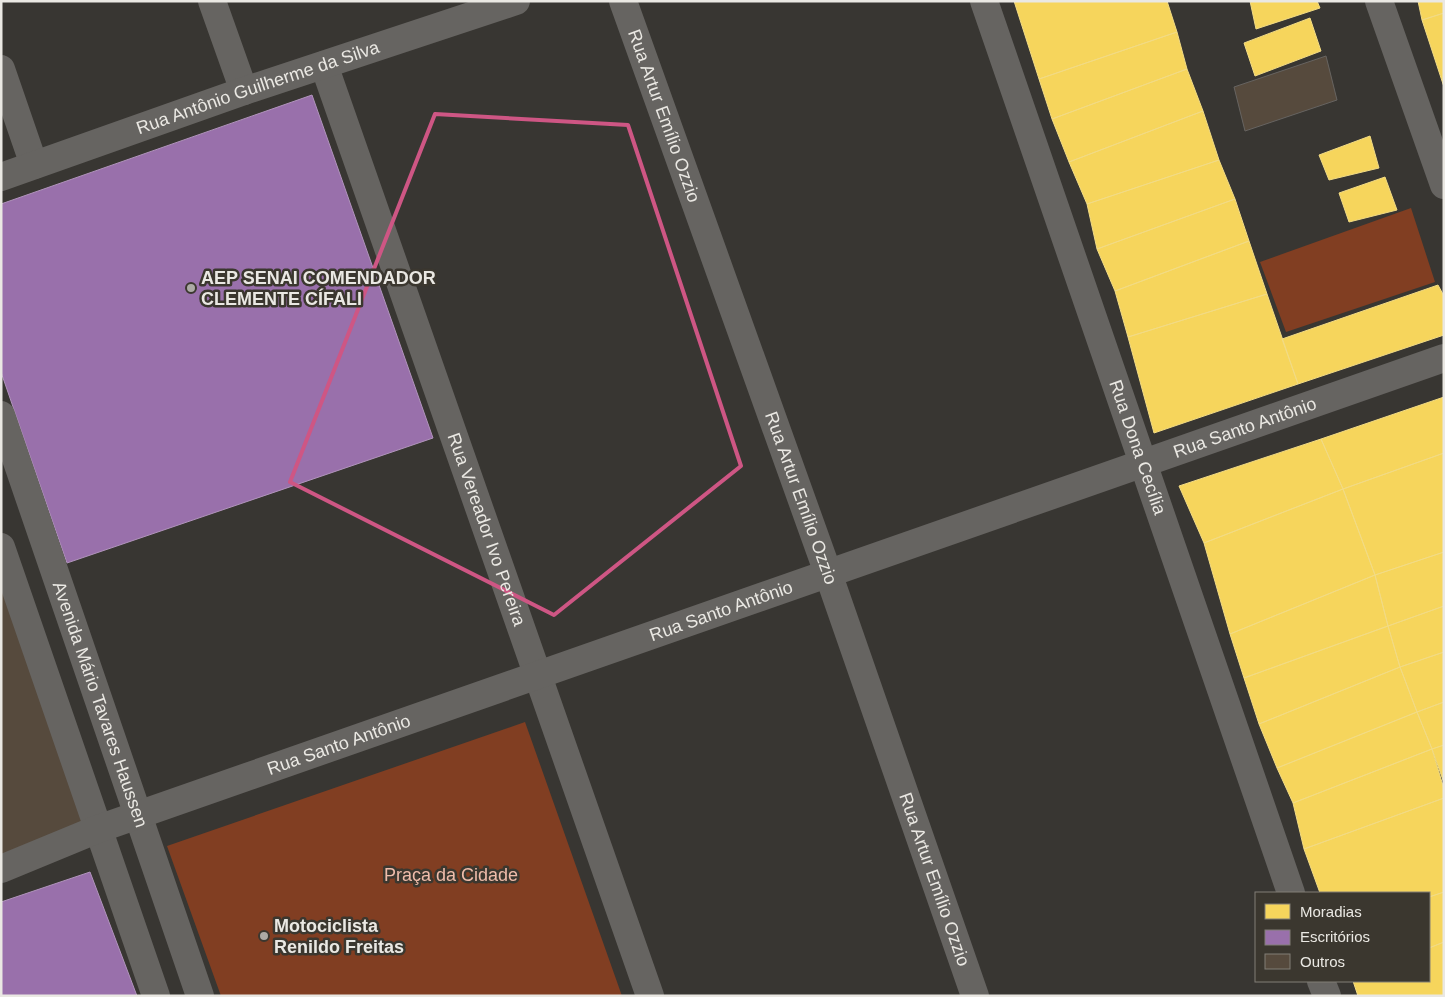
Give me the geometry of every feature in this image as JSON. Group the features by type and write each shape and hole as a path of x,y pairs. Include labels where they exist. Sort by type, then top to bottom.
{"street":[{"path":"212,1 244,91"},
{"name":"Rua Antônio Guilherme da Silva","path":"1,177 244,91 324,65 451,11 516,1"},
{"name":"Rua Artur Emílio Ozzio","path":"623,1 828,574 975,996"},
{"name":"Rua Dona Cecília","path":"984,1 1291,892"},
{"path":"1379,1 1444,185"},
{"name":"Rua Vereador Ivo Pereira","path":"324,65 650,996"},
{"path":"1,68 34,165"},
{"name":"Rua Santo Antônio","path":"1,869 137,815 1444,358"},
{"name":"Avenida Mário Tavares Haussen","path":"1,415 200,996"},
{"path":"1,547 156,996"},
{"path":"1321,982 1327,996"}],"highlighted area":[{"path":"435,114 628,125 741,466 554,615 290,482"}],"green space":[{"path":"1411,208 1435,282 1286,332 1260,262"},
{"name":"Praça da Cidade","path":"525,722 622,996 221,996 167,846"}],"building: Moradias":[{"path":"1014,1 1167,1 1177,32 1039,79"},
{"path":"1250,1 1317,1 1320,8 1256,29"},
{"path":"1418,1 1444,1 1444,13 1422,20"},
{"path":"1444,13 1444,87 1422,20"},
{"path":"1310,18 1321,51 1255,76 1244,43"},
{"path":"1177,32 1187,69 1052,119 1039,79"},
{"path":"1187,69 1203,111 1069,162 1052,119"},
{"path":"1203,111 1219,160 1087,204 1069,162"},
{"path":"1370,136 1379,168 1329,180 1319,155"},
{"path":"1219,160 1235,199 1097,249 1087,204"},
{"path":"1385,177 1397,210 1349,222 1339,193"},
{"path":"1235,199 1249,241 1115,291 1097,249"},
{"path":"1249,241 1267,294 1128,337 1115,291"},
{"path":"1438,285 1444,296 1444,335 1298,384 1282,339"},
{"path":"1267,294 1298,384 1154,433 1128,337"},
{"path":"1444,397 1444,453 1343,489 1321,439"},
{"path":"1321,439 1343,489 1204,543 1179,486"},
{"path":"1444,453 1444,552 1375,575 1343,489"},
{"path":"1343,489 1375,575 1230,634 1204,543"},
{"path":"1444,552 1444,606 1388,626 1375,575"},
{"path":"1375,575 1388,626 1244,678 1230,634"},
{"path":"1444,606 1444,652 1400,667 1388,626"},
{"path":"1388,626 1400,667 1259,724 1244,678"},
{"path":"1444,652 1444,702 1417,712 1400,667"},
{"path":"1400,667 1417,712 1277,768 1259,724"},
{"path":"1444,702 1444,745 1432,749 1417,712"},
{"path":"1417,712 1432,749 1293,803 1277,768"},
{"path":"1444,745 1444,783 1432,749"},
{"path":"1432,749 1444,789 1444,798 1304,849 1293,803"},
{"path":"1444,798 1444,892 1430,897 1430,892 1320,892 1304,849"},
{"path":"1444,892 1444,942 1430,948 1430,897"},
{"path":"1444,942 1444,996 1358,996 1353,982 1430,982 1430,948"}],"building: Escritórios":[{"name":"AEP SENAI COMENDADOR CLEMENTE CÍFALI","path":"312,95 433,438 67,563 1,372 1,204"},
{"path":"90,872 137,996 1,996 1,902"}],"building: Outros":[{"path":"1326,56 1337,100 1245,131 1234,87"},
{"path":"1,563 89,826 1,855"}],"place":[{"name":"AEP SENAI COMENDADOR CLEMENTE CÍFALI","path":"191,288"},
{"name":"Motociclista Renildo Freitas","path":"264,936"}]}
